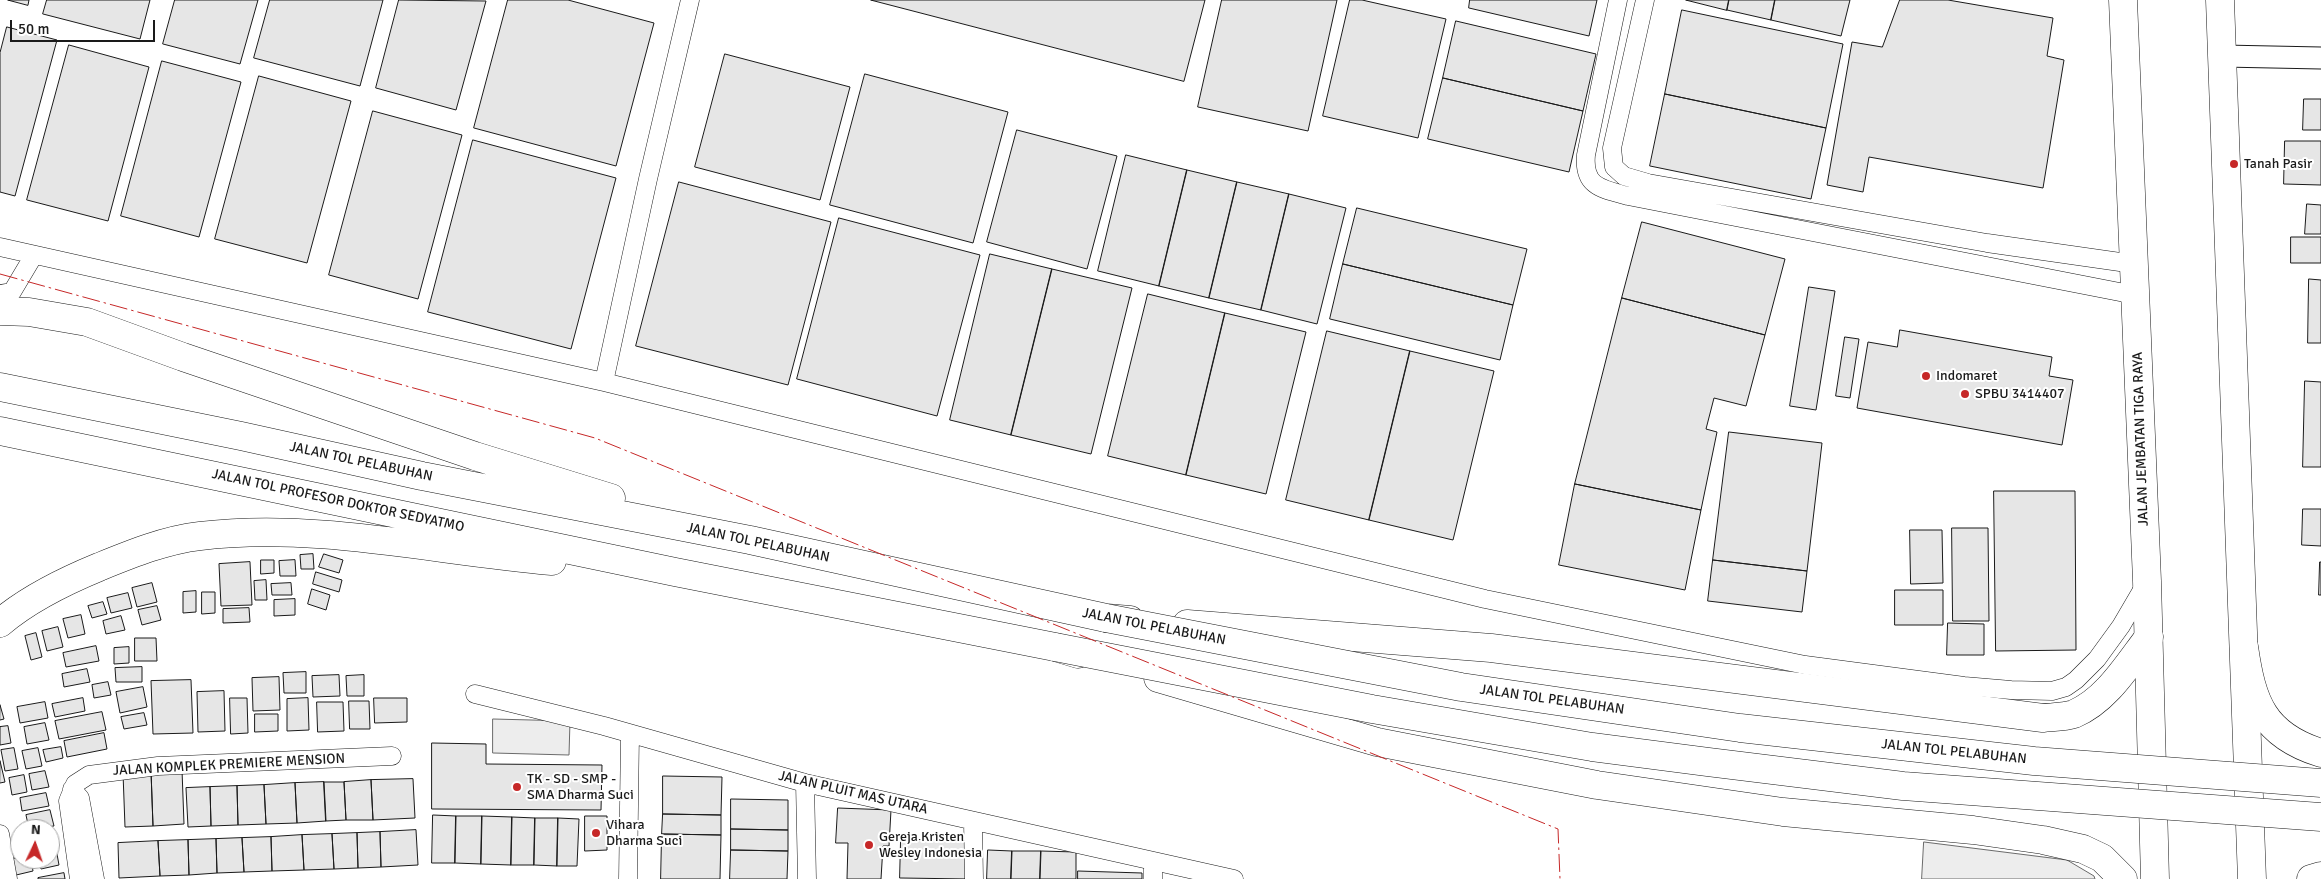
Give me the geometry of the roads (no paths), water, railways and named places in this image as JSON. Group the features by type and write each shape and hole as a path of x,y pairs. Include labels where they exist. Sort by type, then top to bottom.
{"highway":[{"name":"JALAN JEMBATAN TIGA RAYA","path":"2123,0 2147,581 2155,879"},
{"path":"2220,0 2252,879"},
{"path":"4,299 30,312 87,322 192,361 474,456 750,540"},
{"name":"JALAN TOL PELABUHAN","path":"0,387 241,436 422,476 750,540 1106,618 1461,686 1740,728 2034,761 2321,783"},
{"name":"JALAN TOL PROFESOR DOKTOR SEDYATMO","path":"0,431 675,572"},
{"path":"0,623 52,588 140,550 198,536 251,532 350,538 411,544 495,556 675,572 1372,709 1592,747 1904,786 2321,817"},
{"path":"1106,618 1491,648 2044,718 2073,714 2094,702 2111,686 2149,637"},
{"path":"1055,647 1377,742 1597,785 1783,812 1972,830 2043,840 2083,849 2102,858 2123,879"},
{"path":"2244,647 2248,680 2254,700 2263,714 2288,739 2303,748 2321,753"},
{"path":"2310,879 2321,876"}],"street":[{"path":"604,382 648,179 690,0"},
{"path":"1618,0 1586,155 1589,180 1598,186 1628,196 2136,295"},
{"path":"1645,0 1612,148 1614,167 1624,176 1648,183 1987,243 2134,264"},
{"path":"2223,56 2321,58"},
{"path":"0,247 604,382 1485,599 1805,665 1918,681 2011,690 2052,691 2066,686 2087,671 2108,645 2147,581"},
{"path":"4,299 34,255"},
{"name":"JALAN PLUIT MAS UTARA","path":"475,694 630,734 805,783 973,821 1153,871 1234,879"},
{"path":"628,879 630,734"},
{"name":"JALAN KOMPLEK PREMIERE MENSION","path":"73,796 75,784 84,777 96,773 158,766 392,756"},
{"path":"805,783 806,879"},
{"path":"73,796 79,879"},
{"path":"73,796 95,879"},
{"path":"973,821 974,879"},
{"path":"0,834 8,879"}],"place":[{"name":"Tanah Pasir","path":"2234,164"},
{"name":"Indomaret","path":"1926,376"},
{"name":"SPBU 3414407","path":"1965,394"},
{"name":"TK - SD - SMP - SMA Dharma Suci","path":"517,787"},
{"name":"Vihara Dharma Suci","path":"596,833"},
{"name":"Gereja Kristen Wesley Indonesia","path":"869,845"}]}
